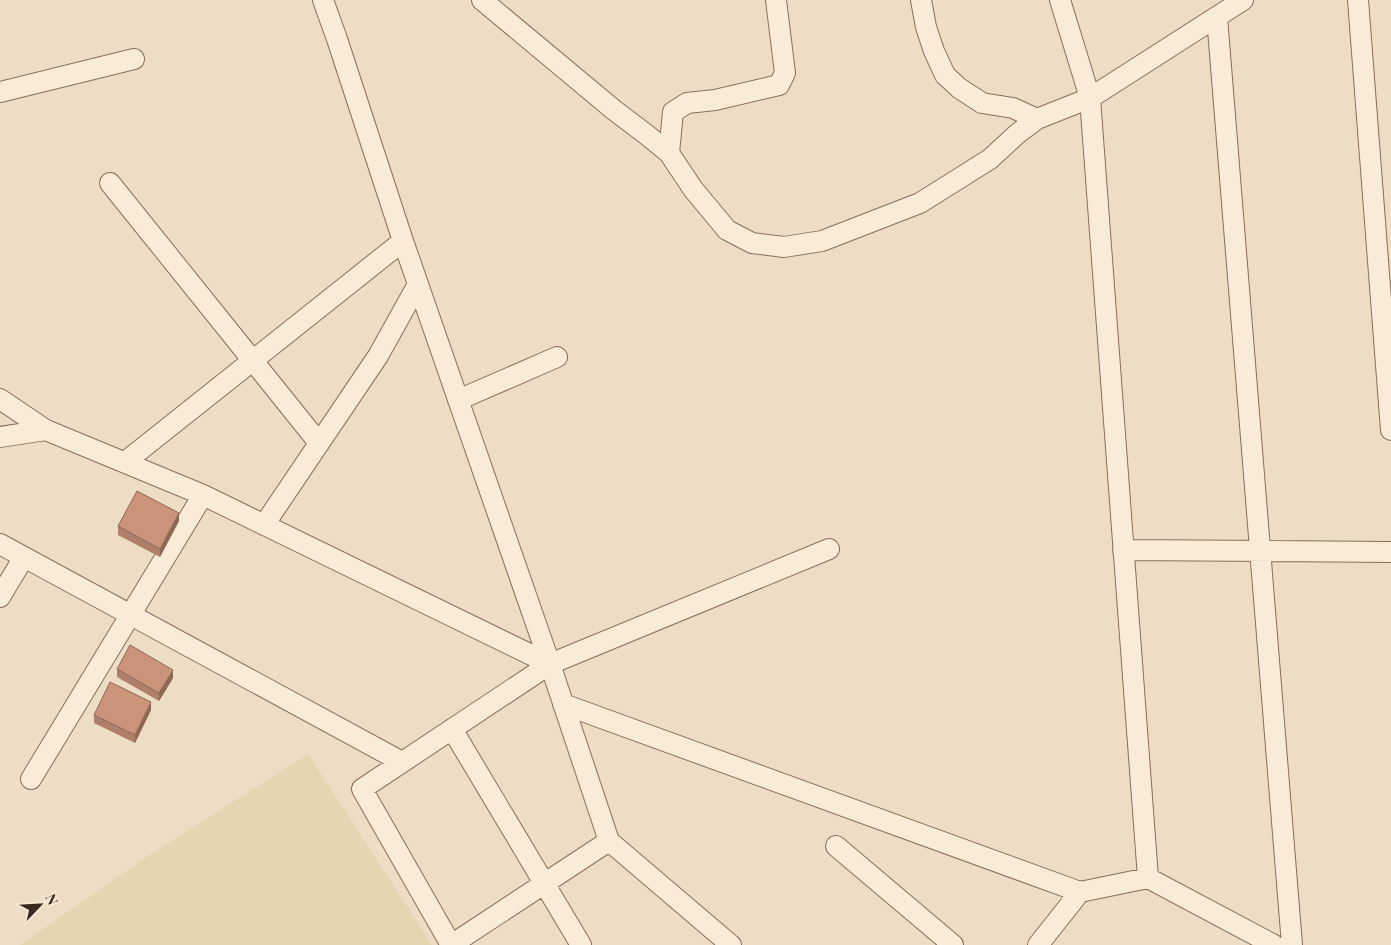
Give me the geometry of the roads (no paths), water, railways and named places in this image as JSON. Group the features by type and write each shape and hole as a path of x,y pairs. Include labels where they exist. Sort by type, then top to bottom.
{"street":[{"path":"323,0 403,241 550,664 609,841 731,945"},
{"path":"482,0 614,110 669,153 693,189 727,230 752,243 784,247 822,241 920,203 990,159 1017,134 1037,119 1090,98 1244,0"},
{"path":"669,153 673,112 687,103 715,100 779,85 785,73 776,0"},
{"path":"921,0 926,27 944,75 959,88 982,103 1014,108 1037,119"},
{"path":"1060,0 1090,98 1148,878"},
{"path":"1358,0 1391,430"},
{"path":"1217,17 1292,945"},
{"path":"0,92 134,58"},
{"path":"110,183 319,443"},
{"path":"124,462 403,241"},
{"path":"264,524 378,356 418,284"},
{"path":"458,400 557,357"},
{"path":"0,399 46,430 203,495 550,664"},
{"path":"0,437 46,430"},
{"path":"31,779 203,495"},
{"path":"0,544 402,762"},
{"path":"609,841 451,945 362,789 550,664 829,549"},
{"path":"1123,550 1391,552"},
{"path":"0,597 24,557"},
{"path":"563,704 1080,892 1148,878 1274,945"},
{"path":"452,729 582,945"},
{"path":"836,846 953,945"},
{"path":"1038,945 1080,892"}]}
